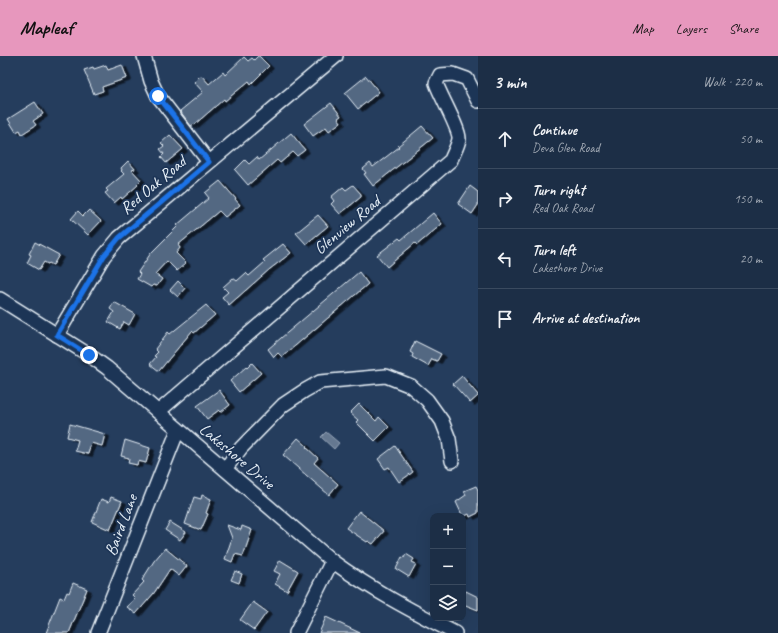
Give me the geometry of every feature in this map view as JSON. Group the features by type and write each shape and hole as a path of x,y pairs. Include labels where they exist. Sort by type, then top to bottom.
{"street":[{"path":"144,56 150,81 158,96 209,162"},
{"name":"Red Oak Road","path":"57,335 104,256 119,238 336,56"},
{"name":"Glenview Road","path":"158,412 451,160 459,138 454,121 436,83 440,75 453,74 467,79 478,101"},
{"name":"Lakeshore Drive","path":"0,299 108,368 178,430 332,561 362,583 404,607 456,633"},
{"path":"225,469 257,432 284,406 304,391 320,382 386,376 411,386 427,400 442,421 449,439 452,461"},
{"name":"Baird Lane","path":"98,633 178,430"},
{"path":"296,633 332,561"}],"water":[{"path":"326,432 339,443 334,449 321,437"}],"building":[{"path":"258,56 269,66 251,84 249,81 191,126 180,111 203,92 194,82 201,75 209,84 223,72 225,75 244,57 248,61 252,58 254,60"},
{"path":"106,65 108,70 122,65 127,78 102,87 103,91 94,94 84,70 93,67 94,69"},
{"path":"366,76 379,92 358,109 345,93"},
{"path":"35,102 43,114 33,121 36,125 22,134 20,130 16,132 8,119"},
{"path":"331,103 341,116 338,118 341,122 329,131 326,127 313,136 304,124"},
{"path":"422,126 433,138 373,186 364,174 366,173 363,169 370,163 373,167 399,147 398,146"},
{"path":"291,133 305,150 297,156 293,152 280,163 277,160 248,185 235,170 245,160 249,164 257,157 259,160"},
{"path":"170,135 183,149 166,163 161,157 164,154 160,149 164,146 161,143"},
{"path":"128,161 135,169 132,170 141,180 137,184 138,185 122,199 121,197 114,203 105,193 108,191 106,189 124,174 121,171 121,168"},
{"path":"220,181 240,205 225,217 219,211 178,245 180,248 176,253 186,263 177,271 167,261 155,274 162,279 157,286 153,285 151,287 137,279 140,274 138,272 151,253 178,226 177,225 209,198 205,193"},
{"path":"353,185 361,194 361,197 340,214 331,204 334,201 331,197 343,187 346,190"},
{"path":"470,186 478,192 478,205 472,214 458,204"},
{"path":"89,210 101,221 88,235 71,219 78,211 83,216"},
{"path":"433,213 442,224 417,245 415,243 387,267 377,255 399,238 401,240"},
{"path":"318,215 328,226 306,244 296,233"},
{"path":"35,242 59,255 53,265 44,262 39,270 27,263 31,255 29,254"},
{"path":"283,244 291,253 270,269 229,305 222,297 228,292 223,287 233,278 237,281 246,273 249,276 265,262 263,260"},
{"path":"359,272 368,284 282,357 278,353 274,357 268,349"},
{"path":"178,281 185,288 178,297 170,290"},
{"path":"114,302 135,314 129,325 124,322 120,329 108,322 114,312 110,309"},
{"path":"206,305 215,315 194,333 192,331 159,371 150,364 158,352 155,349 168,332 170,334"},
{"path":"415,341 441,354 437,361 432,359 428,366 412,357 413,354 410,352"},
{"path":"252,363 261,373 239,392 230,381"},
{"path":"462,376 478,395 470,403 453,384"},
{"path":"219,390 230,405 221,412 219,410 207,419 197,406"},
{"path":"359,404 376,421 379,417 389,427 375,441 356,422 358,420 350,413"},
{"path":"70,424 105,434 102,446 91,443 88,454 75,451 78,440 67,437"},
{"path":"298,438 318,458 314,463 338,484 329,495 283,455"},
{"path":"125,440 150,448 146,463 138,461 137,465 128,463 129,458 121,456"},
{"path":"395,446 413,472 399,482 389,467 385,469 378,459"},
{"path":"476,486 478,490 478,513 470,517 469,514 466,516 466,513 461,513 456,502 466,495 464,491"},
{"path":"202,495 211,499 206,513 208,514 201,530 185,524 194,497 201,499"},
{"path":"111,497 122,501 110,530 92,522 101,499 109,502"},
{"path":"359,511 384,531 373,544 368,541 367,542 346,528"},
{"path":"170,522 186,532 180,540 165,530"},
{"path":"227,525 241,530 242,526 252,530 243,556 235,554 232,562 225,559 232,538"},
{"path":"165,548 187,566 179,576 170,569 154,593 136,614 127,607 135,598 132,595 144,582 142,580 154,561"},
{"path":"406,554 414,559 412,562 416,564 409,577 396,569 402,557 404,558"},
{"path":"280,560 298,571 287,591 275,584 280,574 274,571"},
{"path":"235,571 242,574 239,583 231,580"},
{"path":"73,583 87,589 69,633 46,633 60,597 64,599 67,592 69,593"},
{"path":"466,591 478,597 478,610 466,605"},
{"path":"253,602 267,612 254,630 240,620"},
{"path":"326,617 360,633 319,633"}],"route":[{"path":"89,355 57,335 104,256 119,238 209,162 158,96"}]}
